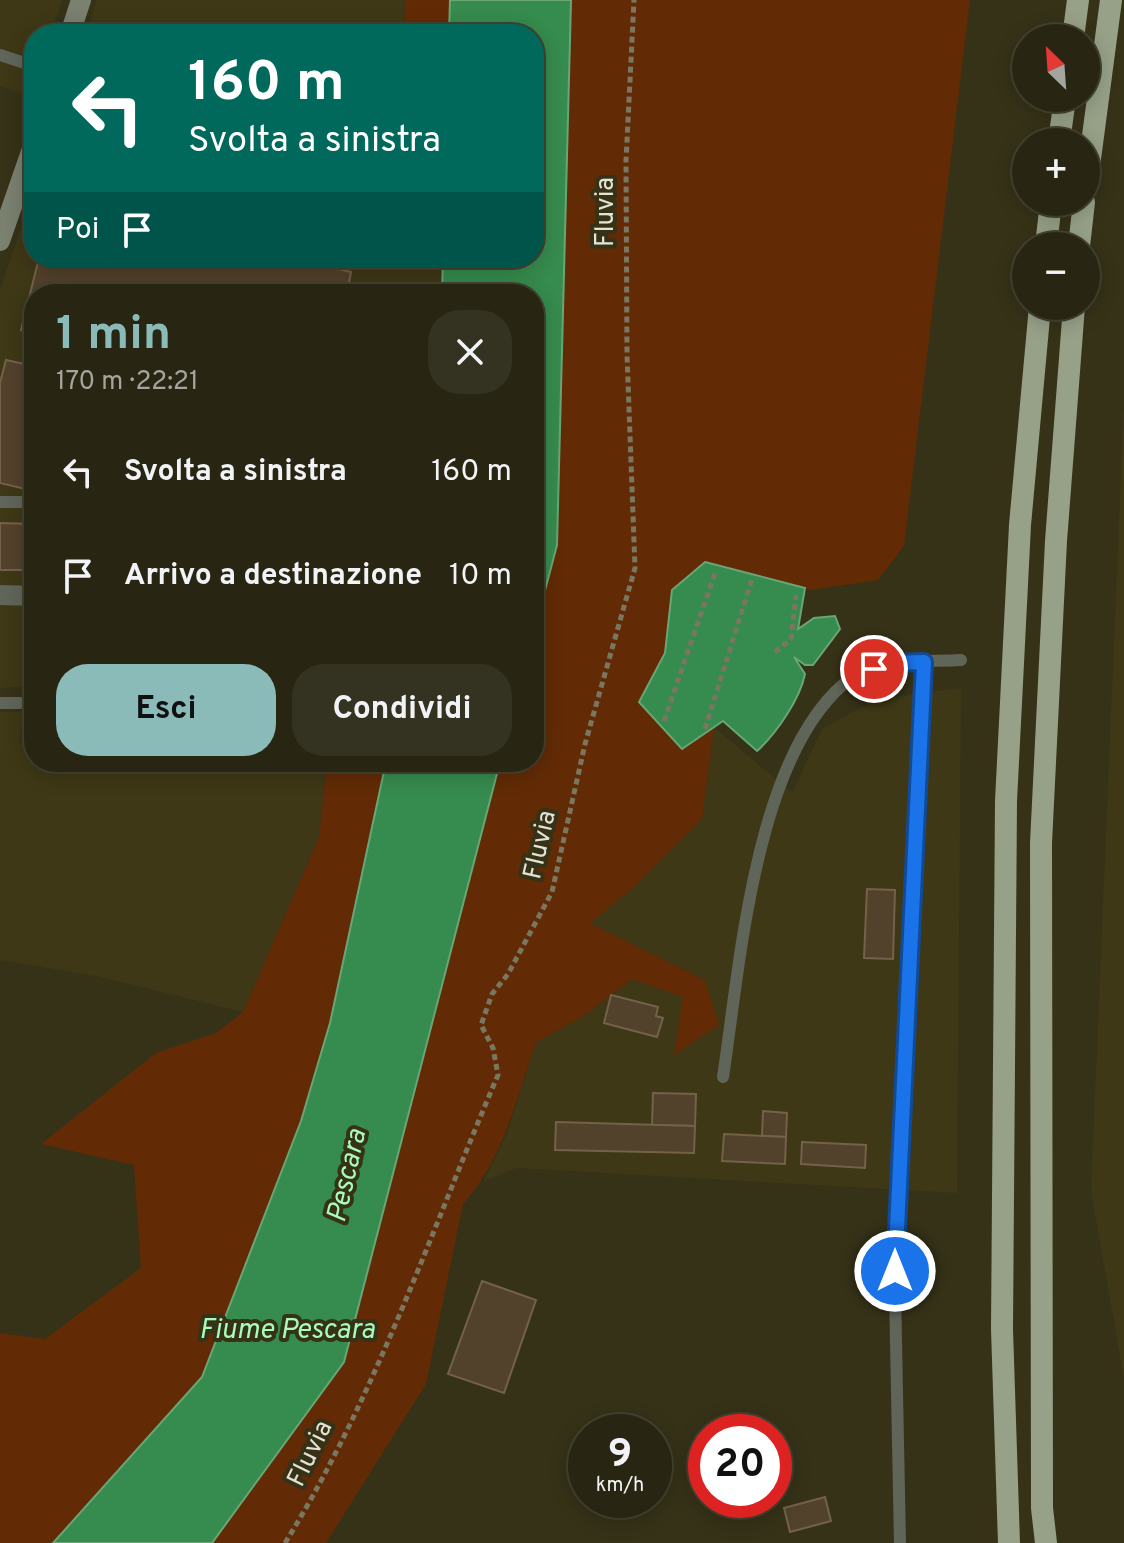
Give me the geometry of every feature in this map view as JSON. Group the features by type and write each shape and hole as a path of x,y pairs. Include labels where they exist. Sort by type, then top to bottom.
{"highway":[{"path":"1075,24 1078,0"},
{"path":"1094,128 1111,0"},
{"path":"1009,1543 1002,1329 1006,801 1020,525 1039,320"},
{"path":"1046,1543 1042,1508 1041,843 1056,541 1073,320"}],"main road":[{"path":"73,24 81,0"},
{"path":"0,241 24,172"}],"street":[{"path":"0,595 24,596"}],"lane":[{"path":"0,55 24,63"},
{"path":"0,502 24,502"},
{"path":"723,1077 755,864 794,751 826,702 856,675 892,663 961,660"},
{"path":"900,1543 894,1240 924,662"},
{"path":"0,703 20,703"}],"path":[{"name":"Fluvia","path":"285,1543 316,1492 376,1366 498,1075 493,1048 481,1025 492,994 508,974 552,892 585,744 635,568 627,355 626,176 634,0"},
{"path":"664,721 716,570"},
{"path":"705,729 752,579"},
{"path":"775,652 791,639 796,595"}],"shaded area":[{"path":"0,0 62,0 54,24 24,24 24,94 0,86"},
{"path":"97,0 405,0 404,24 89,24"},
{"path":"405,0 450,0 449,24 404,24"},
{"path":"571,0 970,0 904,546 878,580 810,590 705,562 672,590 665,653 639,702 682,748 714,727 702,819 633,888 590,923 705,980 719,1025 674,1055 683,997 632,979 582,1017 536,1042 499,1148 463,1204 426,1384 326,1543 212,1543 344,1362 497,772 544,772 544,594 557,545"},
{"path":"24,219 24,268 443,268 442,284 24,284 24,687 0,688 0,290"},
{"path":"1124,403 1124,1379 1091,1191"},
{"path":"961,688 957,1193 516,1168 483,1182 507,1133 536,1042 582,1017 632,979 683,996 705,980 589,923 633,888 702,819 714,727 792,793 822,729 878,699"},
{"path":"0,712 24,712 19,743 24,744 24,772 326,772 319,837 243,1012 101,977 0,960"},
{"path":"326,772 384,772 330,1023 301,1121 202,1378 53,1543 0,1543 0,1333 45,1339 141,1268 134,1165 41,1144 156,1053 216,1033 243,1012 319,837"}],"water":[{"path":"450,0 571,0 557,545 544,594 544,284 442,284 443,268 544,268 544,24 449,24"},
{"path":"705,562 805,588 798,629 814,618 835,616 840,629 813,665 805,665 794,657 805,674 802,684 786,716 757,751 723,721 682,749 639,702 665,653 672,590"},
{"name":"Fiume Pescara","path":"384,772 497,772 344,1362 212,1543 53,1543 202,1377 301,1121 330,1023"}],"building":[{"path":"36,268 334,268 351,272 349,284 32,284"},
{"path":"6,360 24,364 24,489 0,483 0,383"},
{"path":"0,523 24,524 24,570 0,570"},
{"path":"867,889 895,890 893,959 864,958"},
{"path":"611,995 658,1007 656,1016 663,1018 657,1037 604,1023"},
{"path":"653,1093 696,1094 695,1126 652,1125"},
{"path":"763,1111 787,1113 786,1137 762,1136"},
{"path":"556,1122 695,1126 694,1153 555,1150"},
{"path":"724,1134 786,1137 785,1164 722,1161"},
{"path":"802,1142 866,1145 865,1168 801,1164"},
{"path":"482,1281 536,1300 504,1393 448,1374"},
{"path":"825,1497 831,1521 790,1532 786,1518 792,1518 792,1506"}],"route":[{"path":"874,669 892,663 924,662 895,1214 895,1271"}],"water label":[{"name":"Pescara","path":"348,1176"}]}
